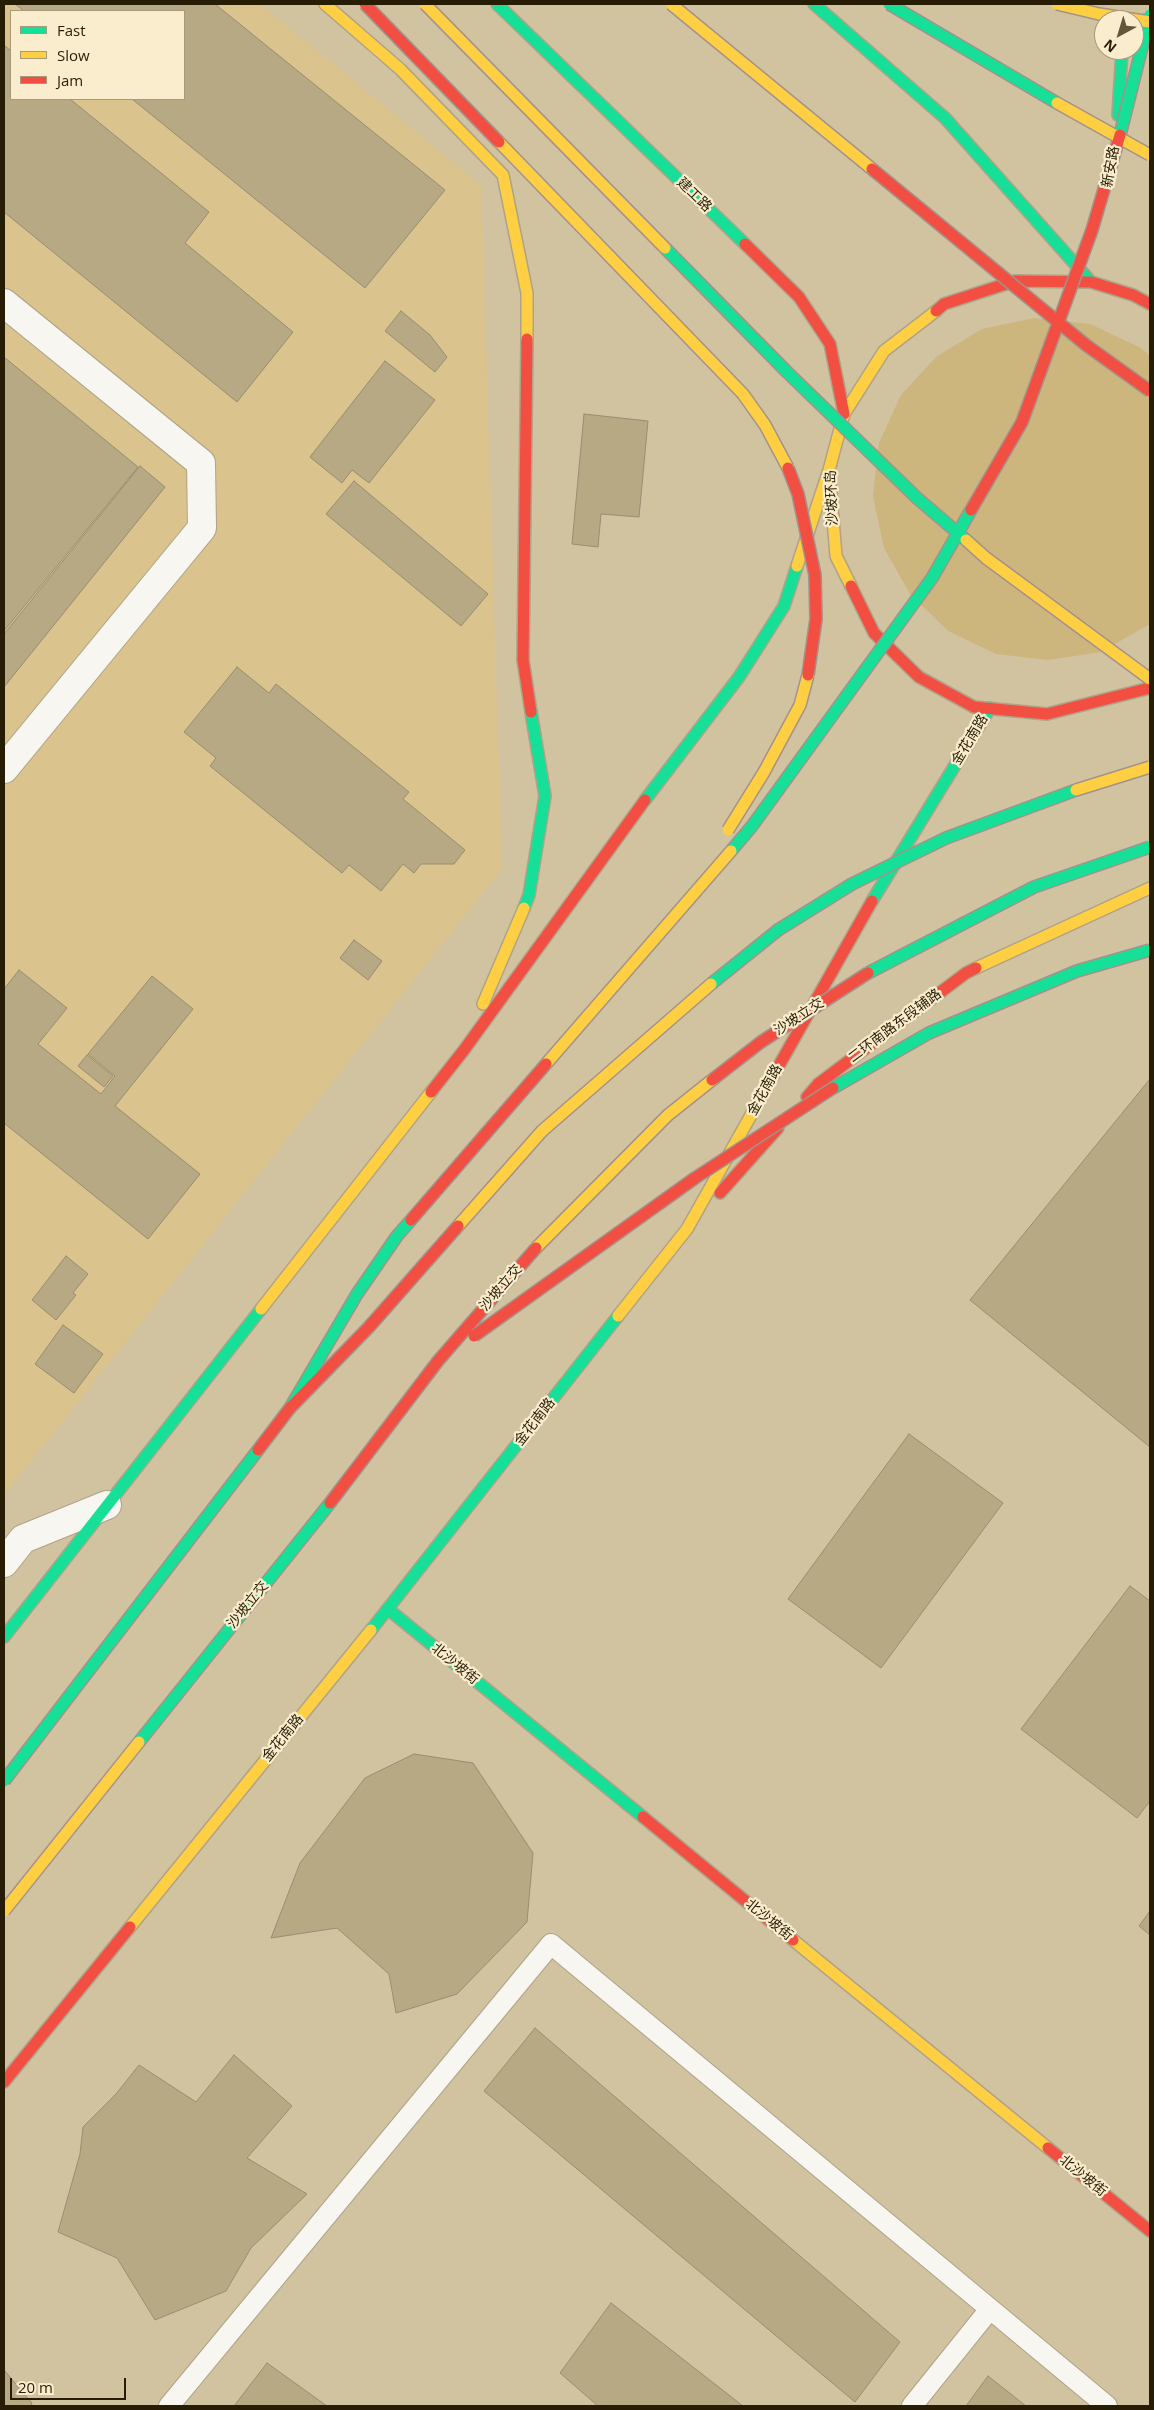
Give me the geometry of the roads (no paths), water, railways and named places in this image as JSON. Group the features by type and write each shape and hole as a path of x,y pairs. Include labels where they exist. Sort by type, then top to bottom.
{"main road":[{"path":"325,4 400,69 503,175 527,293 523,660 544,796 529,895 464,1050"},
{"path":"366,4 743,394 765,425 784,459 798,494 815,575 816,618 811,662 800,705 764,772 724,836"},
{"path":"425,4 786,371 917,498 986,558 1150,679"},
{"name":"建工路","path":"496,4 799,297 830,344 844,414"},
{"path":"671,4 1086,345 1150,390"},
{"path":"814,4 945,118 1091,282"},
{"path":"889,4 1011,78 1150,154"},
{"path":"1058,4 1099,14 1150,22"},
{"path":"290,1408 357,1294 397,1236 679,908 752,826 932,578 1022,422 1092,230 1128,106 1150,15"},
{"name":"新安路","path":"1091,282 1118,124 1121,60"},
{"name":"沙坡环岛","path":"1150,304 1133,295 1091,282 1015,280 944,304 884,351 844,414 829,470 836,556 874,633 919,677 974,707 1047,714 1146,689 1150,685"},
{"path":"4,1636 464,1050 674,759 744,669 784,606 829,470"},
{"name":"金花南路","path":"4,2082 388,1609 687,1229 864,914 990,708"},
{"path":"4,1781 290,1408 369,1327 542,1131 712,983 778,930 852,884 946,838 1047,799 1150,767"},
{"name":"沙坡立交","path":"4,1911 312,1526 438,1361 547,1234 668,1115 761,1042 859,978 944,932 1034,887 1150,847"},
{"path":"679,908 714,852"},
{"name":"二环南路东段辅路","path":"687,1229 818,1084 966,972 1150,888"},
{"path":"438,1361 696,1178 811,1101 895,1052 929,1033 1000,1001 1077,971 1150,950"},
{"name":"北沙坡街","path":"388,1609 1150,2231"}],"street":[{"path":"4,303 201,463 202,528 4,769"},
{"path":"4,1562 23,1539 107,1505"}],"lane":[{"path":"168,2406 550,1944 1107,2406"},
{"path":"912,2406 990,2309"}]}
